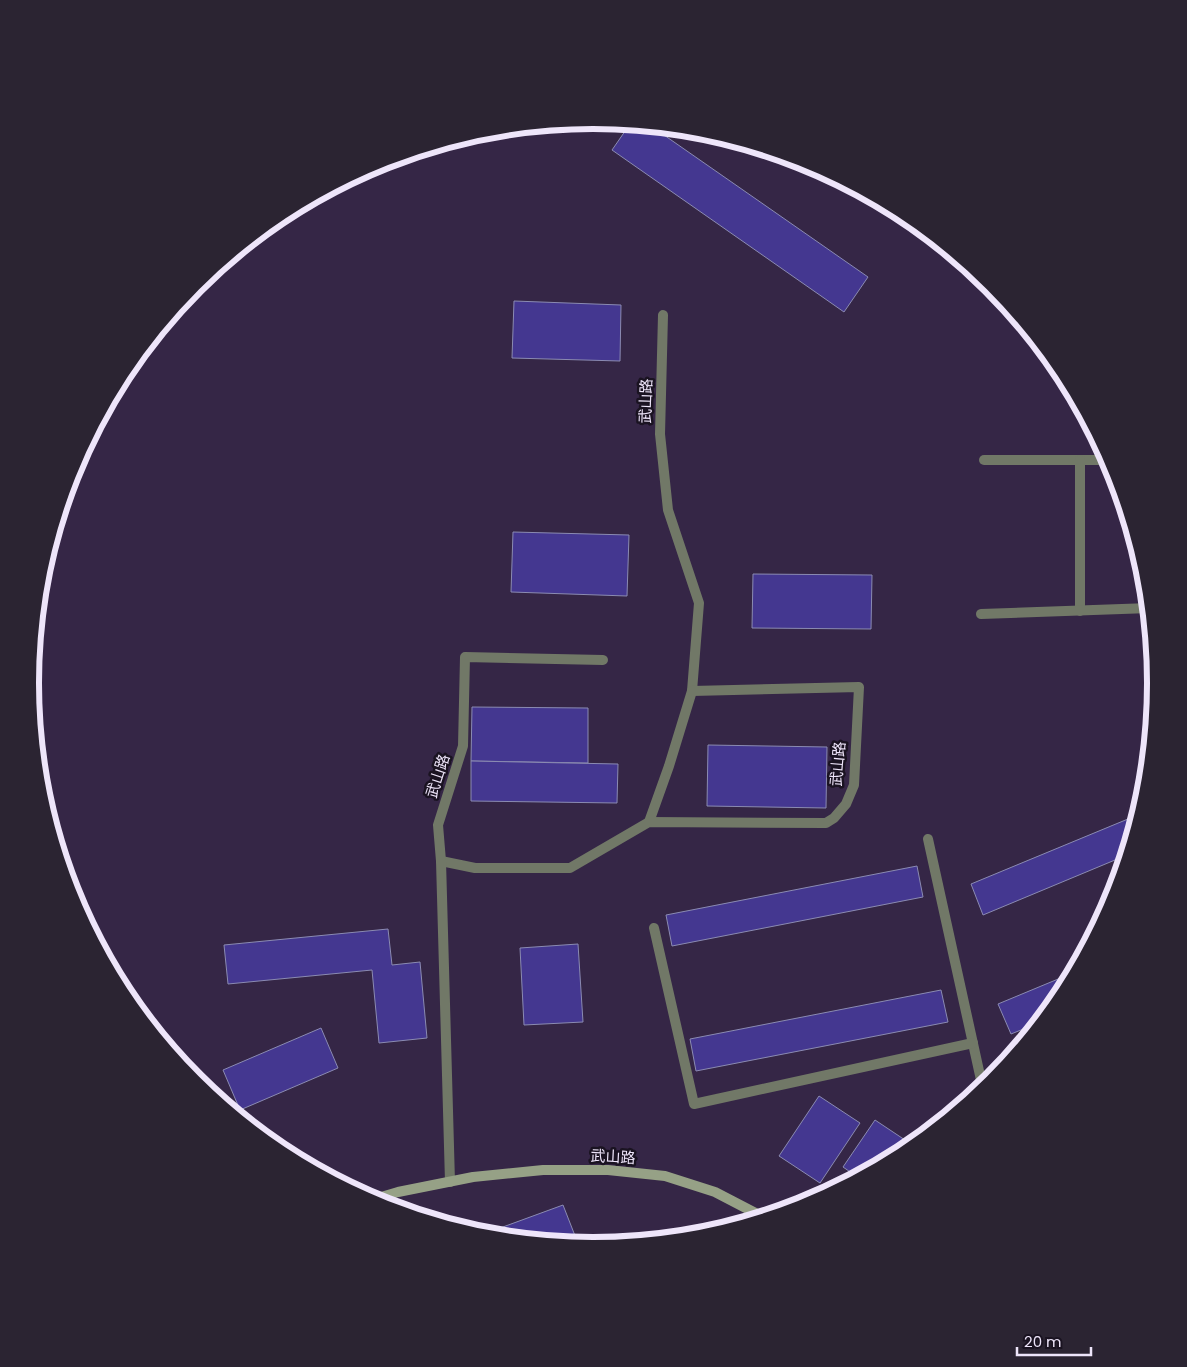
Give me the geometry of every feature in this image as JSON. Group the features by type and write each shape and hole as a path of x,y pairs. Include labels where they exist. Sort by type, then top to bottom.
{"main road":[{"name":"武山路","path":"383,1197 474,1177 543,1170 608,1170 665,1176 715,1192 756,1213"}],"street":[{"name":"武山路","path":"664,315 660,434 668,510 700,603 692,691 669,766 649,822 826,823 840,811 854,785 858,687 692,691"},
{"path":"984,460 1101,460"},
{"path":"1080,460 1080,611"},
{"path":"981,614 1144,608"},
{"name":"武山路","path":"450,1182 441,861 438,825 464,746 465,657 603,660"},
{"path":"441,861 475,868 570,868 649,822"},
{"path":"928,839 981,1080"},
{"path":"654,928 694,1104 973,1042"}],"building":[{"path":"626,130 660,133 868,277 844,312 612,150"},
{"path":"514,301 621,305 620,361 512,358"},
{"path":"513,532 629,535 627,596 511,592"},
{"path":"753,574 872,575 871,629 752,628"},
{"path":"472,707 588,708 588,763 471,761"},
{"path":"708,745 827,747 826,808 707,806"},
{"path":"471,761 618,764 617,803 471,801"},
{"path":"1131,818 1120,858 983,915 971,884"},
{"path":"917,866 923,897 672,946 666,915"},
{"path":"388,929 392,965 420,962 427,1038 379,1043 372,970 228,984 224,945"},
{"path":"578,944 583,1022 524,1025 520,948"},
{"path":"1065,976 1029,1027 1011,1034 998,1004"},
{"path":"941,990 948,1022 696,1071 690,1039"},
{"path":"321,1028 338,1068 240,1110 223,1070"},
{"path":"819,1096 860,1123 820,1183 779,1156"},
{"path":"875,1120 907,1141 853,1174 843,1167"},
{"path":"563,1205 576,1238 521,1234 495,1230"}]}
